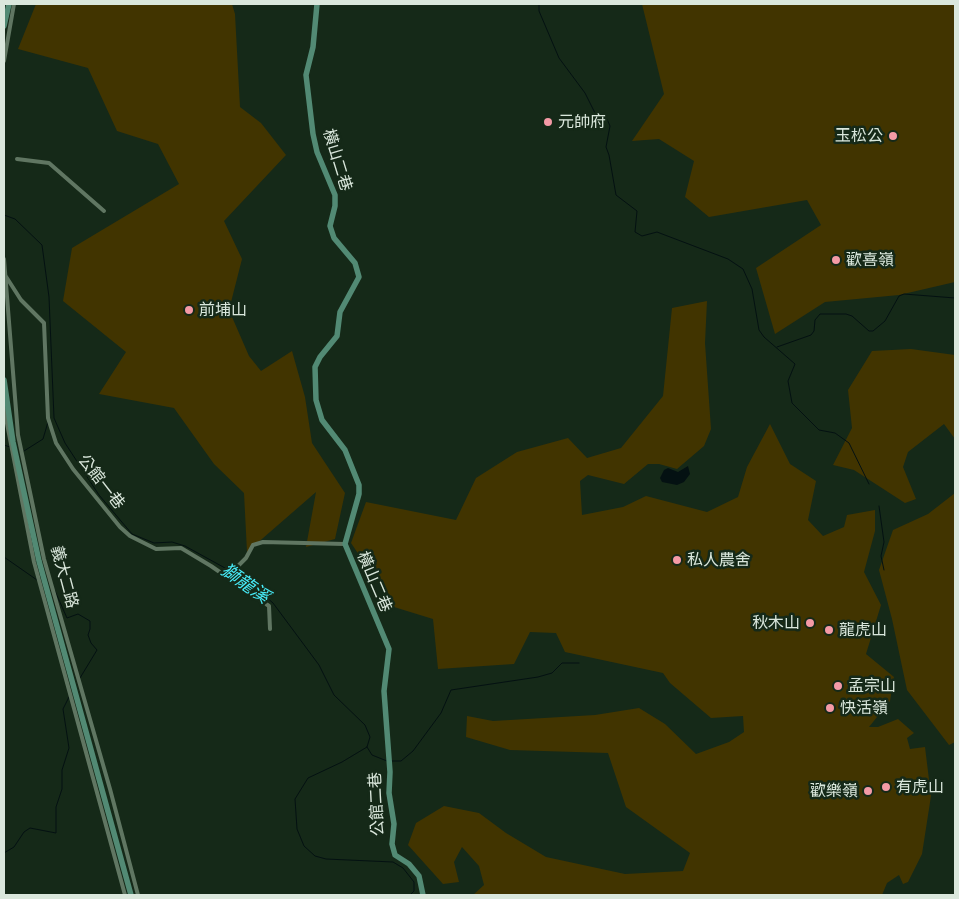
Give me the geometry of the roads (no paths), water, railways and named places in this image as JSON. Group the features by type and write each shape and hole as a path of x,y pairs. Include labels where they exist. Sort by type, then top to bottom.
{"street":[{"path":"4,26 8,4"},
{"path":"4,61 14,4"},
{"name":"橫山二巷","path":"317,4 314,40 306,75 313,134 317,152 335,195 335,206 330,226 334,238 355,263 359,277 340,312 337,336 317,362 315,375 318,412 344,450 359,484 359,494 344,544 389,649 384,690 388,762"},
{"path":"17,159 49,163 104,211"},
{"name":"義大二路","path":"4,259 18,436 44,559 138,895"},
{"name":"公館一巷","path":"4,273 21,300 44,324 48,418 56,443 73,469 120,527 130,536 156,549 181,548 228,575 269,606 270,629"},
{"name":"義大二路","path":"4,380 13,442 39,561 131,895"},
{"name":"義大二路","path":"4,408 34,562 125,895"},
{"path":"228,575 246,558 253,544 263,542 344,544"},
{"name":"公館二巷","path":"388,762 389,793 394,824 393,849 395,855 409,864 419,876 422,895"}],"waterway":[{"path":"539,4 539,11 559,58 585,93 595,113 607,119 610,126 606,147 616,195 637,211 635,232 642,236 657,232 728,259 743,269 752,289 759,330 764,337 795,364 788,381 792,403 819,430 835,433 849,443 869,484"},
{"name":"獅龍溪","path":"4,215 15,219 42,245 49,297 54,418 65,443 99,495 132,534 154,543 172,542 185,546 245,579 273,603 319,665 334,695 365,725 370,737 367,747 342,762 308,778 295,799 297,829 304,846 315,856 326,859 393,862 403,868 414,882 414,891 410,895"},
{"path":"777,347 811,335 814,331 815,320 820,314 846,314 852,316 869,331 873,331 885,321 899,296 904,294 955,298"},
{"path":"24,451 43,439 48,422"},
{"path":"4,445 10,447"},
{"path":"879,506 884,542 881,556 884,570"},
{"path":"4,557 37,580"},
{"path":"55,591 67,618 78,614 90,621 88,635 91,643 97,650 80,678"},
{"path":"391,761 401,761 413,751 441,713 451,690 538,677 552,673 562,663 579,663"},
{"path":"4,853 14,847 24,832 30,828 56,833 56,807 62,789 62,770 69,748 63,709 69,697"},
{"path":"367,747 372,755 387,761"}],"place":[{"name":"元帥府","path":"548,122"},
{"name":"玉松公","path":"893,136"},
{"name":"歡喜嶺","path":"836,260"},
{"name":"前埔山","path":"189,310"},
{"name":"私人農舍","path":"677,560"},
{"name":"秋木山","path":"810,623"},
{"name":"龍虎山","path":"829,630"},
{"name":"孟宗山","path":"838,686"},
{"name":"快活嶺","path":"830,708"},
{"name":"有虎山","path":"886,787"},
{"name":"歡樂嶺","path":"868,791"}]}
